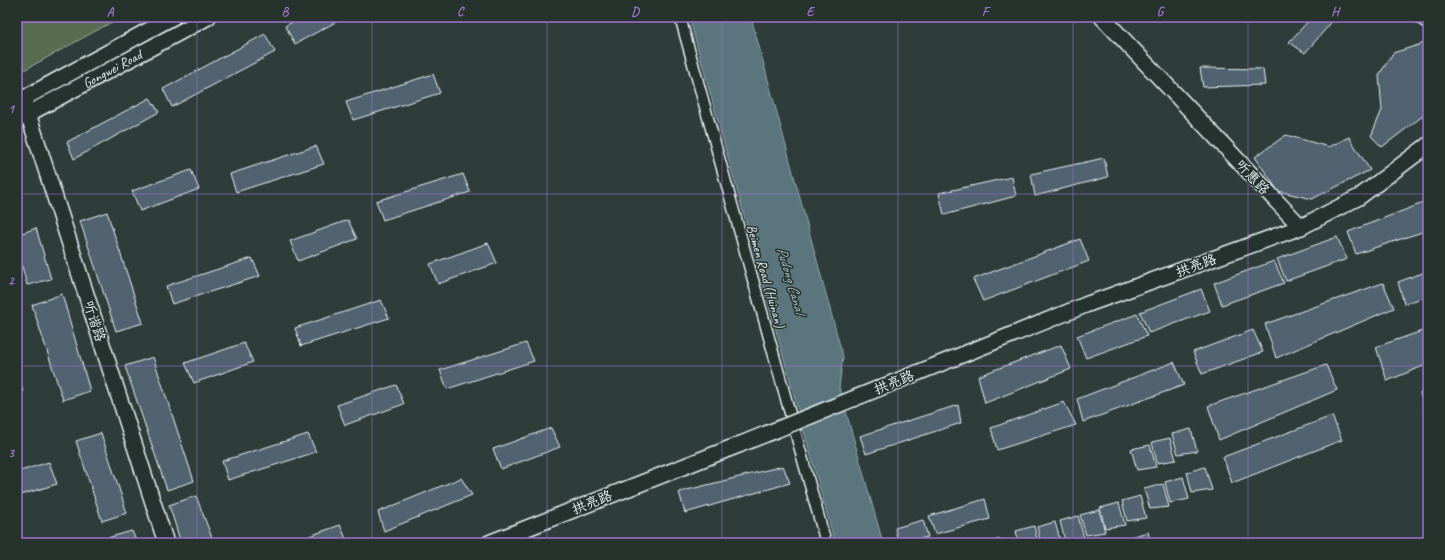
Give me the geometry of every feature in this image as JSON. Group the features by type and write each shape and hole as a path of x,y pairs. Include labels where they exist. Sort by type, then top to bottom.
{"street":[{"name":"Gongwei Road","path":"20,100 172,17"},
{"name":"Gongwei Road","path":"23,116 208,17"},
{"name":"Beimen Road (Huinan)","path":"680,17 826,543"},
{"name":"听惠路","path":"1102,17 1301,228"},
{"path":"1418,17 1428,24"},
{"name":"听谐路","path":"20,100 23,116 166,543"},
{"path":"1301,228 1359,197 1428,146"},
{"name":"拱亮路","path":"489,543 741,444 1088,304 1301,228"}],"green space":[{"path":"17,17 121,17 17,74"}],"water":[{"name":"Pudong Canal","path":"689,17 751,17 843,357 839,387 883,543 835,543"}],"building":[{"path":"302,17 345,17 295,44 285,26"},
{"path":"1312,17 1336,17 1305,53 1289,42"},
{"path":"265,34 275,52 172,107 163,89"},
{"path":"1428,42 1428,112 1382,147 1371,136 1382,110 1379,75 1393,53"},
{"path":"1200,68 1263,69 1265,85 1203,87"},
{"path":"433,74 440,93 353,120 346,102"},
{"path":"150,98 159,112 74,159 67,142"},
{"path":"1286,135 1329,147 1349,137 1370,170 1312,199 1278,191 1255,157"},
{"path":"316,146 324,164 236,192 230,174"},
{"path":"1104,158 1108,177 1035,196 1031,174"},
{"path":"191,170 199,189 140,211 132,191"},
{"path":"463,174 470,192 383,220 376,201"},
{"path":"1012,177 1016,196 944,215 939,193"},
{"path":"1428,201 1428,230 1356,254 1348,232"},
{"path":"107,212 143,323 116,331 80,221"},
{"path":"348,220 357,239 298,261 290,241"},
{"path":"36,228 51,279 27,285 17,248 17,235"},
{"path":"1337,237 1347,259 1286,281 1277,259"},
{"path":"1080,239 1089,261 983,301 973,279"},
{"path":"488,243 497,263 438,284 430,264"},
{"path":"252,258 260,276 172,304 166,286"},
{"path":"1274,261 1284,283 1222,305 1214,283"},
{"path":"1428,271 1428,296 1404,304 1398,282"},
{"path":"1383,283 1394,308 1276,358 1265,324"},
{"path":"1201,289 1210,311 1149,333 1140,312"},
{"path":"62,294 90,391 63,400 32,305"},
{"path":"381,300 389,318 301,346 295,328"},
{"path":"1137,314 1147,336 1086,358 1077,336"},
{"path":"1428,329 1428,364 1387,381 1376,347"},
{"path":"1253,330 1263,352 1202,374 1193,352"},
{"path":"244,343 253,362 194,383 185,363"},
{"path":"526,343 534,361 447,389 440,370"},
{"path":"1061,345 1071,369 985,403 978,376"},
{"path":"153,357 194,481 167,490 125,366"},
{"path":"1174,362 1184,385 1083,422 1077,399"},
{"path":"1326,365 1337,390 1219,440 1208,406"},
{"path":"17,374 23,391 17,393"},
{"path":"396,385 404,404 345,425 337,405"},
{"path":"1428,390 1428,415 1426,415 1420,393"},
{"path":"1064,402 1076,425 997,450 991,428"},
{"path":"958,405 961,423 866,454 860,436"},
{"path":"1332,416 1342,440 1232,483 1223,457"},
{"path":"551,428 560,447 501,469 493,449"},
{"path":"1191,429 1197,451 1178,454 1172,434"},
{"path":"101,433 127,513 102,521 76,441"},
{"path":"308,434 316,452 228,480 222,461"},
{"path":"1170,438 1176,460 1157,463 1152,442"},
{"path":"1150,445 1156,467 1137,470 1131,449"},
{"path":"49,462 57,484 17,496 17,472"},
{"path":"783,466 790,483 685,513 679,492"},
{"path":"1205,467 1212,490 1192,493 1187,472"},
{"path":"1183,477 1189,499 1170,503 1165,482"},
{"path":"461,478 472,495 384,531 378,512"},
{"path":"1163,484 1169,507 1150,509 1144,489"},
{"path":"196,496 214,543 181,543 169,505"},
{"path":"1140,496 1146,518 1127,521 1122,501"},
{"path":"985,499 990,519 935,534 929,516"},
{"path":"1119,503 1125,525 1105,528 1100,508"},
{"path":"1099,510 1105,532 1086,535 1080,515"},
{"path":"1078,516 1084,538 1065,541 1060,521"},
{"path":"923,520 928,537 898,543 895,528"},
{"path":"1055,522 1061,543 1041,543 1037,527"},
{"path":"340,525 348,543 290,543"},
{"path":"1034,526 1038,543 1019,543 1016,531"},
{"path":"132,531 137,543 108,543 107,538"},
{"path":"1148,532 1151,543 1131,543 1130,537"},
{"path":"1000,539 1001,543 985,543"},
{"path":"1127,539 1128,543 1110,543"}]}
